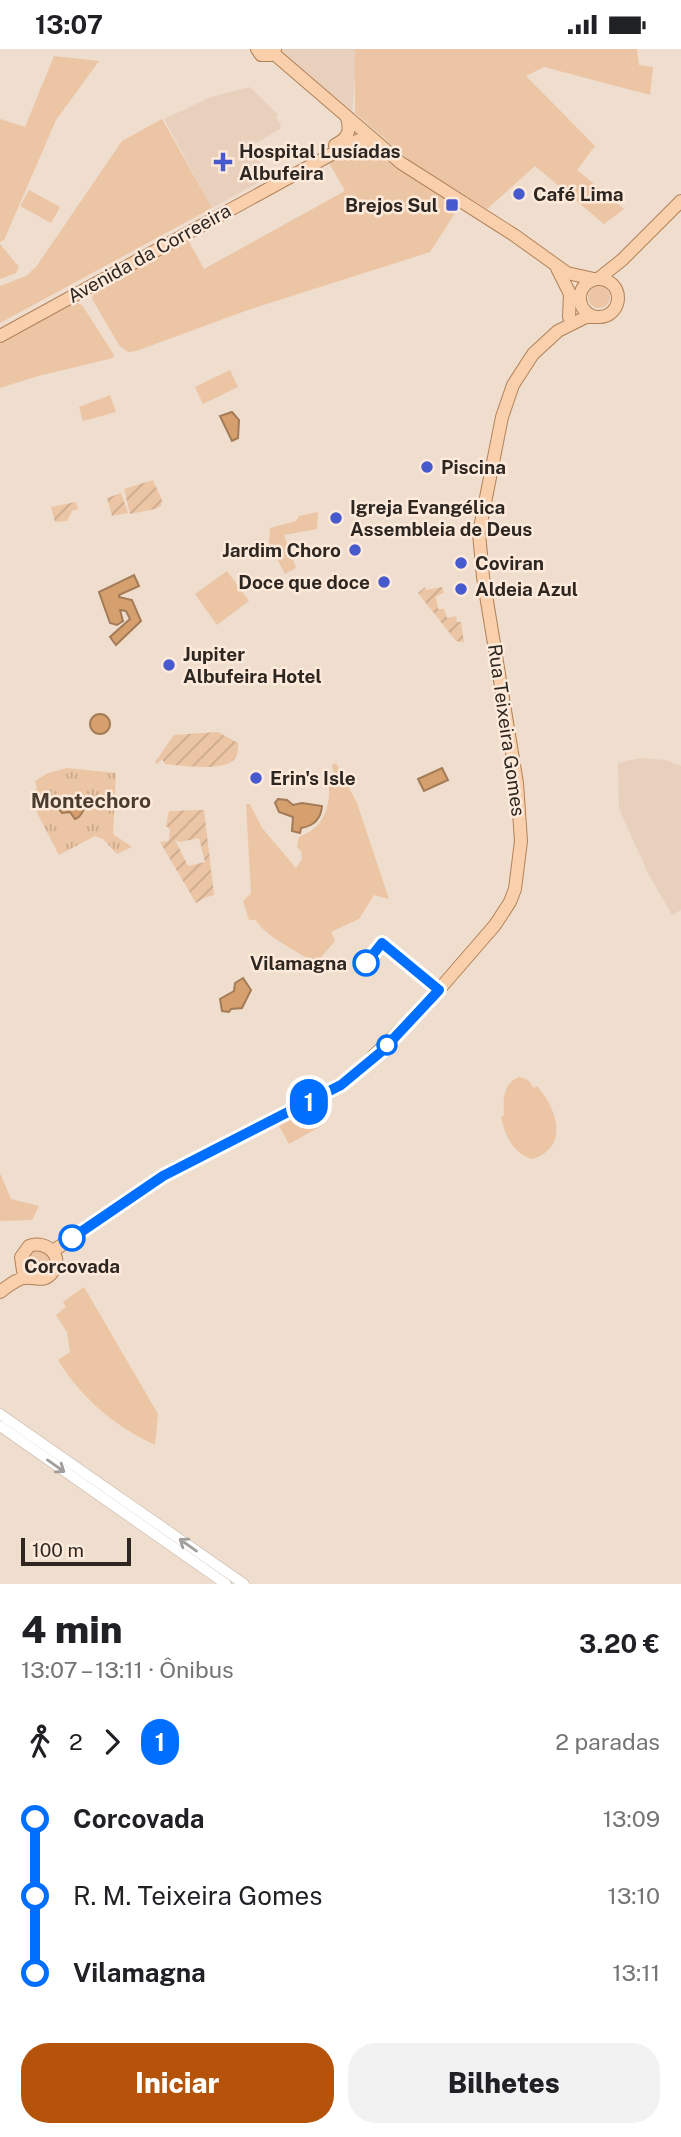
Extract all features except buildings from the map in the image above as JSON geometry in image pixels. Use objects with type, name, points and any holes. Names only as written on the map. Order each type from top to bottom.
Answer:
[{"type":"main road","points":[[257,49],[264,57],[274,51],[401,163],[514,235],[567,273],[610,282],[617,294]]},
{"type":"main road","name":"Avenida da Correeira","points":[[0,333],[340,142],[350,129],[347,118]]},
{"type":"main road","name":"Avenida da Correeira","points":[[0,333],[352,143],[359,140],[375,141]]},
{"type":"main road","points":[[580,299],[582,287],[614,267],[681,201]]},
{"type":"main road","points":[[555,265],[586,311],[602,317],[614,309],[618,301],[618,278],[648,236]]},
{"type":"main road","points":[[555,265],[570,294],[569,317]]},
{"type":"main road","name":"Rua Teixeira Gomes","points":[[53,1251],[163,1176],[326,1094],[355,1074],[424,1007],[495,925],[510,902],[515,889],[521,841],[517,783],[478,539],[506,401],[513,384],[533,354],[558,331],[580,299]]},
{"type":"main road","name":"Rua Teixeira Gomes","points":[[558,331],[586,317],[598,317]]},
{"type":"main road","points":[[0,1292],[24,1277],[32,1278],[46,1278],[53,1271],[56,1261],[53,1251],[44,1244],[29,1246],[21,1257],[21,1266],[32,1278]]},
{"type":"main road","points":[[0,1283],[21,1266]]},
{"type":"street","points":[[0,1414],[244,1584]]},
{"type":"street","points":[[0,1426],[226,1584]]},
{"type":"shaded area","points":[[278,49],[358,49],[352,113]]},
{"type":"shaded area","name":"Hospital Lusíadas Albufeira","points":[[250,87],[278,115],[276,117],[281,124],[280,129],[251,146],[268,177],[212,208],[164,119],[211,97]]},
{"type":"shaded area","points":[[232,412],[239,420],[238,438],[232,441],[220,416]]},
{"type":"shaded area","points":[[134,575],[139,586],[119,597],[132,600],[141,621],[116,645],[110,637],[130,619],[126,611],[120,610],[123,621],[117,625],[110,623],[99,592]]},
{"type":"shaded area","points":[[96,714],[104,714],[110,724],[104,734],[96,734],[90,728],[90,720]]},
{"type":"shaded area","points":[[640,758],[666,760],[681,766],[681,910],[672,915],[649,875],[619,809],[618,763]]},
{"type":"shaded area","points":[[442,768],[448,780],[424,791],[418,779]]},
{"type":"shaded area","points":[[75,798],[85,799],[85,802],[82,814],[75,819],[70,812],[62,813],[58,808],[62,803],[66,804]]},
{"type":"shaded area","points":[[278,799],[287,800],[293,805],[302,803],[322,806],[320,815],[313,824],[301,828],[300,833],[292,831],[293,817],[279,812],[275,803]]},
{"type":"shaded area","points":[[243,978],[251,990],[242,1008],[222,1011],[220,999],[234,991],[235,983]]},
{"type":"green space","points":[[355,49],[637,49],[639,65],[653,67],[650,95],[544,67],[526,76],[595,146],[577,170],[624,209],[604,224],[535,166],[487,209],[414,164],[355,113]]},
{"type":"green space","points":[[54,56],[99,61],[56,120],[4,240],[0,242],[0,119],[25,127]]},
{"type":"green space","points":[[162,119],[212,208],[0,323],[0,286],[26,276],[36,267],[122,141]]},
{"type":"green space","points":[[352,147],[367,148],[459,207],[430,252],[248,310],[136,351],[128,352],[119,345],[92,299],[96,288],[187,238],[204,269],[345,191],[328,161]]},
{"type":"green space","points":[[29,190],[60,207],[51,223],[20,206]]},
{"type":"green space","points":[[0,244],[19,267],[16,273],[0,279]]},
{"type":"green space","points":[[599,286],[607,289],[610,297],[607,305],[599,308],[591,305],[588,297],[591,289]]},
{"type":"green space","points":[[72,301],[82,305],[114,355],[113,358],[0,388],[0,344]]},
{"type":"green space","points":[[230,370],[238,387],[203,404],[195,387]]},
{"type":"green space","points":[[110,395],[116,412],[83,421],[79,407]]},
{"type":"green space","points":[[153,480],[162,500],[161,506],[130,514],[124,489]]},
{"type":"green space","points":[[121,493],[128,513],[112,516],[107,498]]},
{"type":"green space","points":[[76,502],[78,509],[72,511],[67,521],[55,522],[51,507]]},
{"type":"green space","points":[[318,512],[317,529],[284,535],[296,568],[285,574],[269,543],[270,528],[296,521],[299,516]]},
{"type":"green space","points":[[227,571],[249,601],[217,625],[195,594]]},
{"type":"green space","points":[[425,587],[426,590],[442,587],[444,593],[436,596],[438,609],[444,609],[447,618],[456,616],[457,622],[461,622],[464,642],[456,641],[418,593]]},
{"type":"green space","points":[[218,732],[238,743],[237,755],[225,765],[182,766],[165,764],[162,759],[157,764],[155,762],[174,735]]},
{"type":"green space","points":[[336,763],[357,803],[389,899],[374,895],[359,919],[331,932],[335,941],[316,963],[274,937],[256,920],[249,920],[243,901],[251,893],[246,804],[250,804],[262,828],[296,868],[302,859],[301,851],[297,847],[299,837],[314,829],[326,811],[329,786],[336,785],[332,765]]},
{"type":"green space","points":[[67,768],[116,773],[113,834],[132,847],[117,854],[103,839],[95,836],[59,855],[38,815],[33,793],[37,788],[35,781],[48,773]]},
{"type":"green space","points":[[204,810],[214,895],[196,903],[160,842],[169,841],[170,829],[166,826],[169,811]],"holes":[[[199,838],[205,862],[188,866],[175,840],[180,842]]]},
{"type":"green space","points":[[519,1077],[528,1080],[534,1088],[537,1086],[544,1095],[550,1105],[556,1127],[552,1146],[544,1154],[532,1159],[520,1153],[511,1143],[501,1117],[504,1115],[507,1088]]},
{"type":"green space","points":[[314,1107],[323,1125],[289,1144],[279,1126]]},
{"type":"green space","points":[[0,1173],[11,1199],[39,1206],[32,1220],[0,1221]]},
{"type":"green space","points":[[35,1250],[43,1250],[50,1257],[50,1265],[43,1272],[35,1272],[28,1265],[28,1257]]},
{"type":"green space","points":[[84,1287],[158,1414],[155,1445],[100,1410],[67,1374],[58,1360],[70,1352],[67,1332],[56,1315],[66,1307],[63,1302]]},
{"type":"bus line","name":"1","points":[[72,1238],[163,1176],[341,1085],[382,1051],[439,990],[382,943],[366,963]]},
{"type":"place","name":"Hospital Lusíadas Albufeira","points":[[223,162]]},
{"type":"place","name":"Café Lima","points":[[519,194]]},
{"type":"place","name":"Brejos Sul","points":[[452,205]]},
{"type":"place","name":"Piscina","points":[[427,467]]},
{"type":"place","name":"Igreja Evangélica Assembleia de Deus","points":[[336,518]]},
{"type":"place","name":"Jardim Choro","points":[[355,550]]},
{"type":"place","name":"Coviran","points":[[461,563]]},
{"type":"place","name":"Doce que doce","points":[[384,582]]},
{"type":"place","name":"Aldeia Azul","points":[[461,589]]},
{"type":"place","name":"Jupiter Albufeira Hotel","points":[[169,665]]},
{"type":"place","name":"Erin's Isle","points":[[256,778]]},
{"type":"place","name":"Vilamagna","points":[[366,963]]},
{"type":"place","name":"Corcovada","points":[[72,1238]]},
{"type":"district","name":"Montechoro","points":[[91,801]]}]
